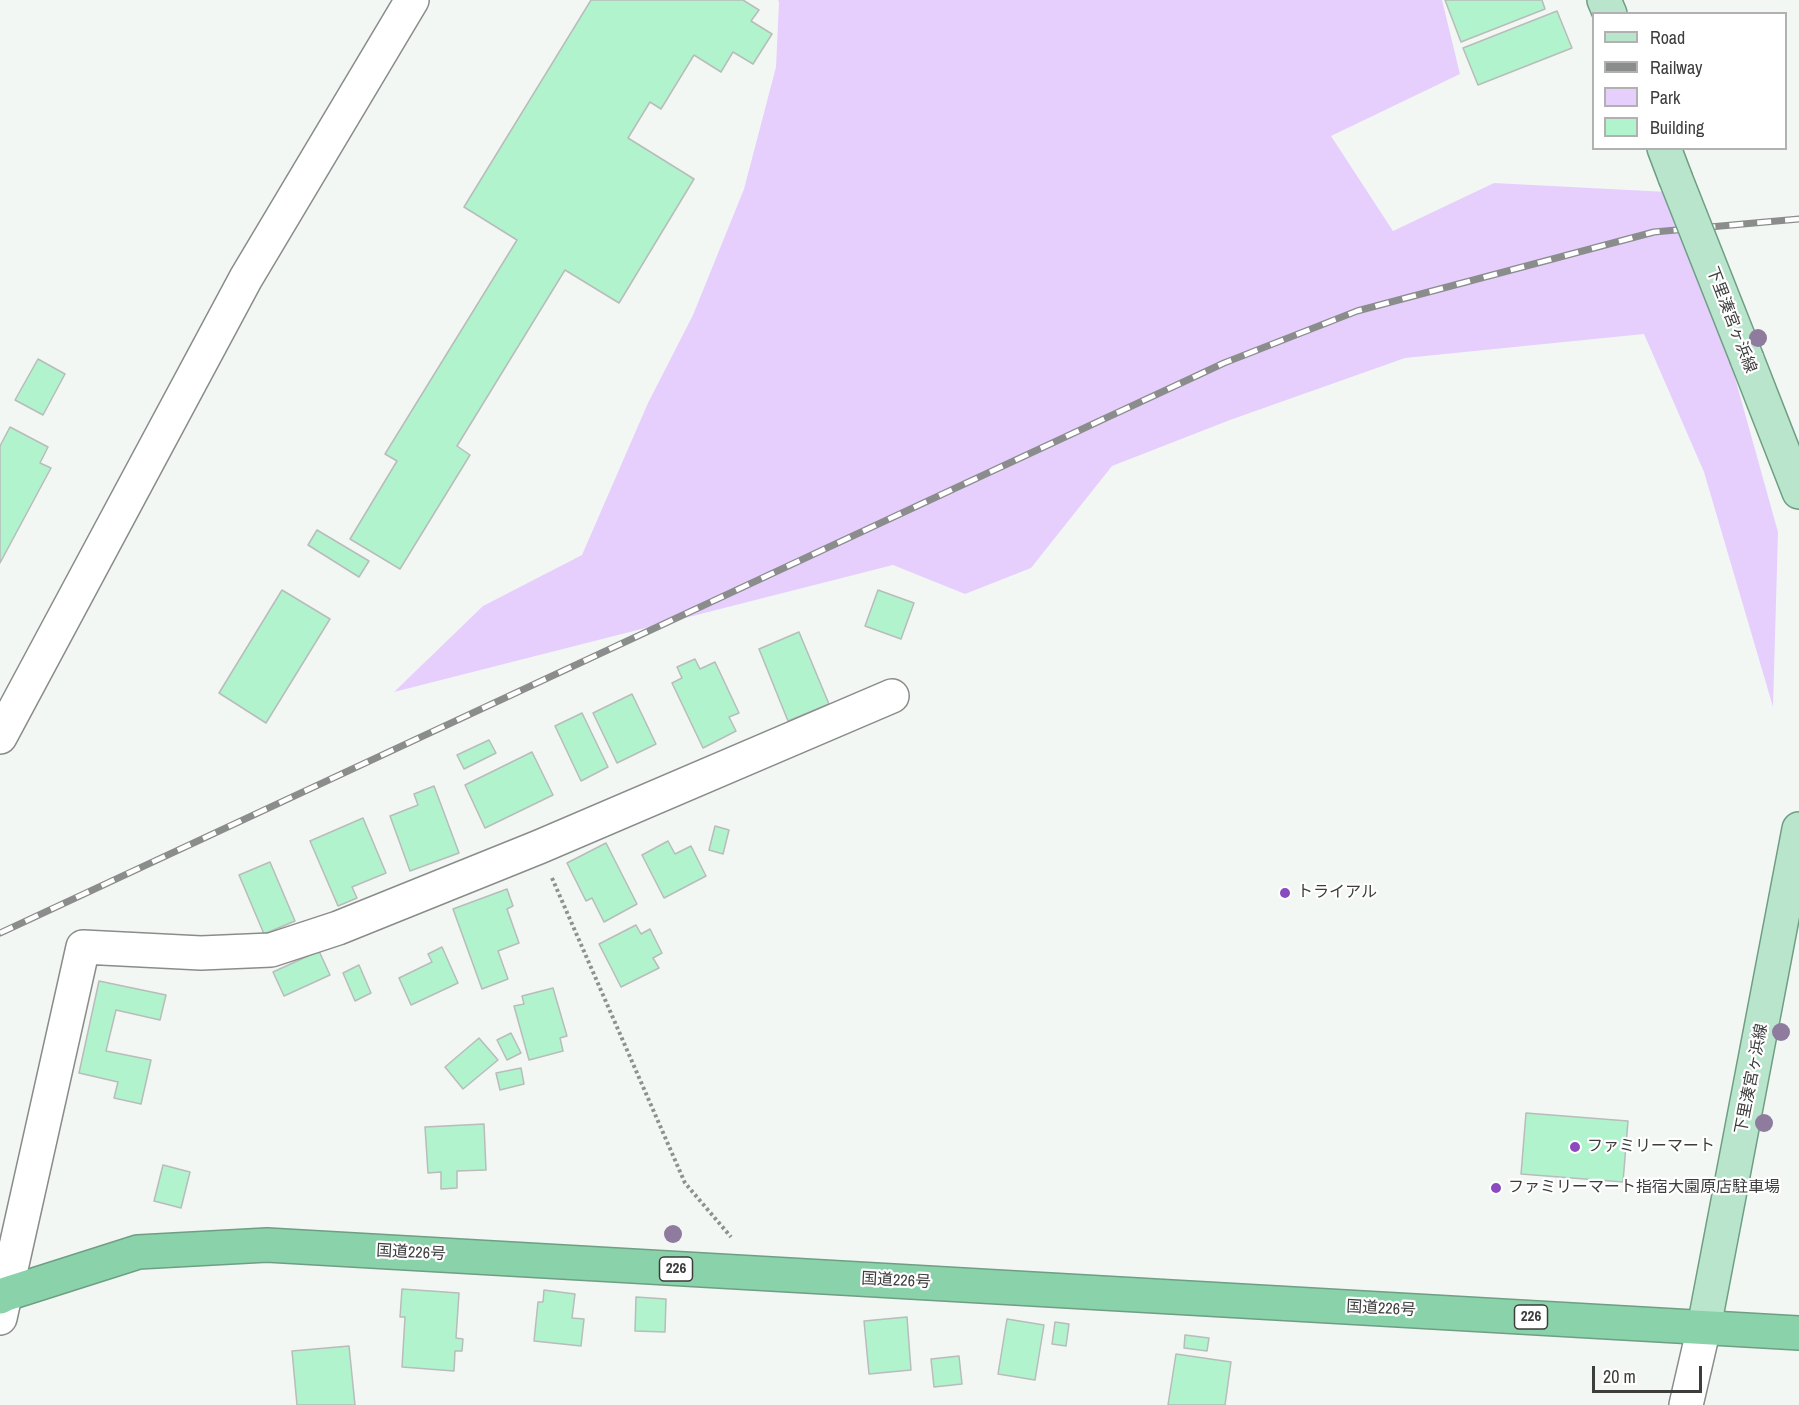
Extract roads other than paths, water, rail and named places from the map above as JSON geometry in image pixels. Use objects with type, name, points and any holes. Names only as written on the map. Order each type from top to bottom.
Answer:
[{"type":"highway","name":"国道226号","points":[[2,1303],[138,1252],[267,1245],[1799,1333]]},
{"type":"main road","name":"下里湊宮ヶ浜線","points":[[1670,163],[1799,492]]},
{"type":"main road","name":"下里湊宮ヶ浜線","points":[[1704,1327],[1799,829]]},
{"type":"street","points":[[0,736],[246,278],[412,0]]},
{"type":"street","points":[[2,1303],[83,947],[201,953],[271,950],[338,928],[539,847],[892,696]]},
{"type":"street","points":[[1686,1405],[1704,1327]]},
{"type":"railway","points":[[0,933],[1224,363],[1357,311],[1654,232],[1799,219]]},
{"type":"place","name":"トライアル","points":[[1285,893]]},
{"type":"place","name":"ファミリーマート","points":[[1575,1147]]},
{"type":"place","name":"ファミリーマート指宿大園原店駐車場","points":[[1496,1188]]}]
